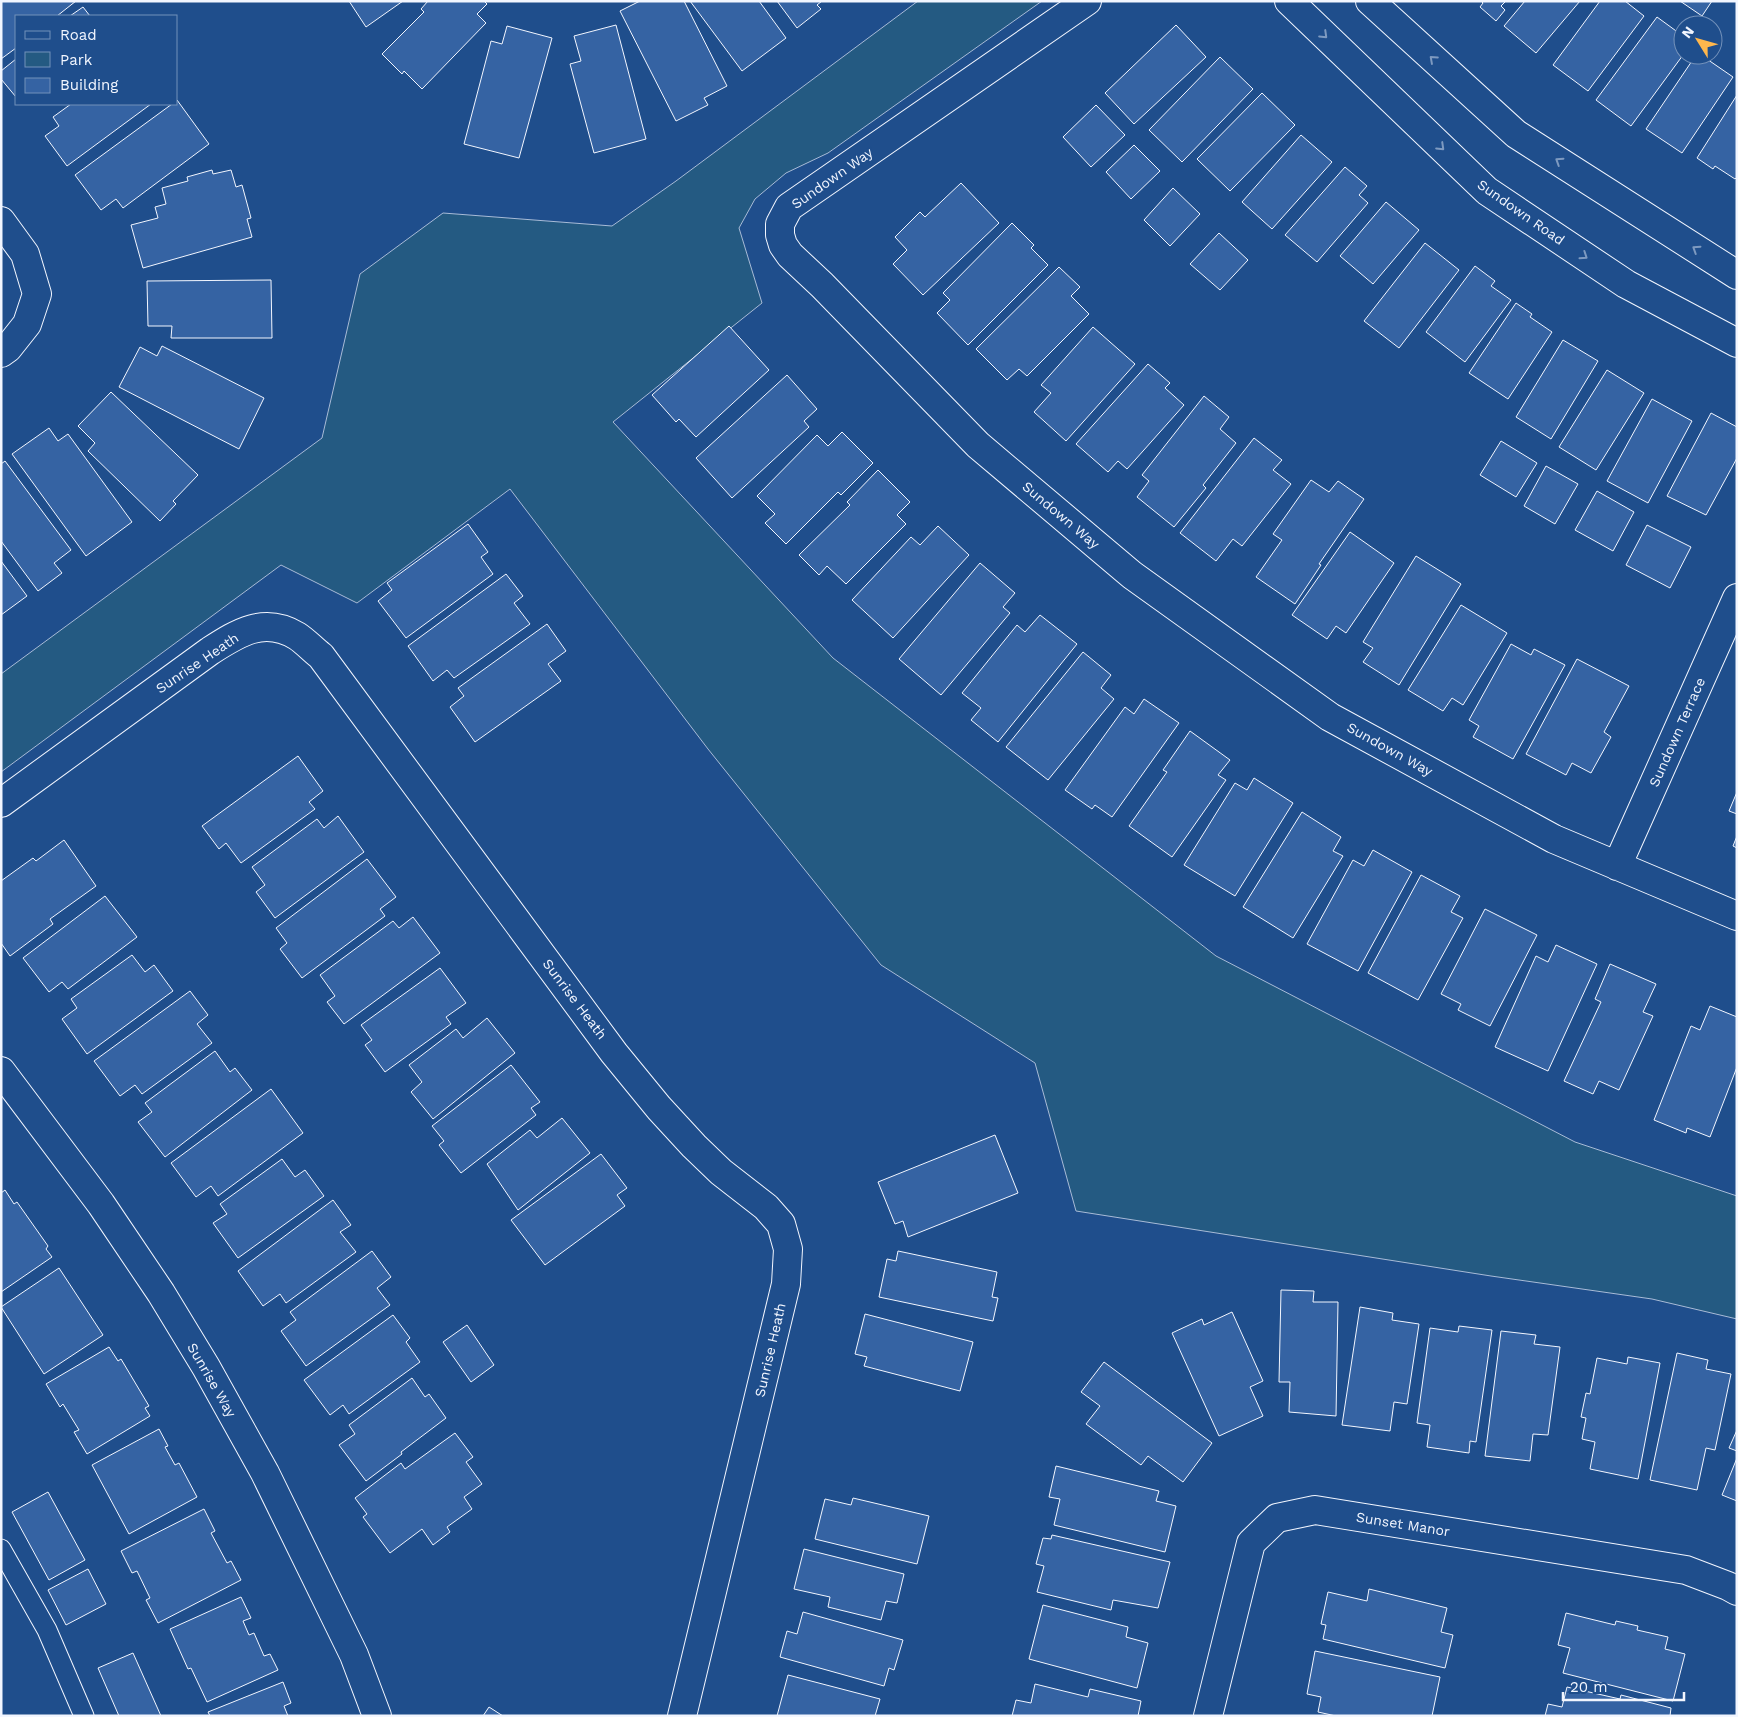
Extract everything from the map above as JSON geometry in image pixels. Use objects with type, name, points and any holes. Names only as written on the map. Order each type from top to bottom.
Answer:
[{"type":"street","name":"Sundown Way","points":[[1087,1],[793,203],[780,224],[780,235],[790,254],[978,445],[1132,575],[1330,717],[1554,839],[1737,916]]},
{"type":"street","name":"Sundown Road","points":[[1289,1],[1487,191],[1626,284],[1737,343]]},
{"type":"street","points":[[1370,1],[1516,134],[1737,275]]},
{"type":"street","points":[[1,221],[25,254],[37,294],[27,324],[8,348],[1,353]]},
{"type":"street","name":"Sundown Terrace","points":[[1617,866],[1729,636],[1737,598]]},
{"type":"street","name":"Sunrise Heath","points":[[1,803],[210,651],[233,637],[254,628],[275,628],[297,636],[321,656],[614,1053],[659,1108],[714,1166],[766,1207],[781,1224],[788,1249],[786,1284],[682,1716]]},
{"type":"street","name":"Sunrise Way","points":[[1,1071],[101,1204],[161,1293],[206,1367],[265,1473],[346,1637],[377,1716]]},
{"type":"street","name":"Sunset Manor","points":[[1208,1716],[1251,1543],[1277,1518],[1315,1510],[1686,1570],[1737,1591]]},
{"type":"lane","points":[[1,1549],[47,1630],[84,1716]]},
{"type":"green space","points":[[918,1],[1042,1],[828,153],[786,173],[755,199],[739,228],[762,303],[613,422],[833,658],[1216,956],[1575,1142],[1737,1196],[1737,1319],[1652,1299],[1491,1276],[1076,1211],[1035,1063],[881,965],[708,749],[510,489],[357,603],[281,565],[1,772],[1,674],[322,438],[360,274],[443,213],[612,226],[676,181]]},
{"type":"building","points":[[1,1],[76,1],[58,15],[15,15],[15,49],[1,59]]},
{"type":"building","points":[[349,1],[403,1],[366,27]]},
{"type":"building","points":[[428,1],[484,1],[487,4],[477,14],[486,23],[422,89],[404,71],[402,74],[382,54],[424,12],[421,9]]},
{"type":"building","points":[[640,1],[684,1],[727,86],[704,98],[708,105],[676,121],[620,11]]},
{"type":"building","points":[[690,1],[759,1],[786,38],[742,71]]},
{"type":"building","points":[[777,1],[822,1],[817,5],[821,9],[797,28]]},
{"type":"building","points":[[1481,1],[1506,1],[1501,6],[1505,10],[1496,21],[1480,7],[1483,3]]},
{"type":"building","points":[[1525,1],[1580,1],[1536,53],[1504,26]]},
{"type":"building","points":[[1600,1],[1625,1],[1644,16],[1588,91],[1553,65]]},
{"type":"building","points":[[1680,1],[1712,1],[1703,15]]},
{"type":"building","points":[[83,7],[89,15],[71,15]]},
{"type":"building","points":[[1657,17],[1673,29],[1673,65],[1676,65],[1631,126],[1596,100]]},
{"type":"building","points":[[616,25],[646,139],[594,153],[570,64],[581,61],[574,36]]},
{"type":"building","points":[[1176,25],[1206,57],[1134,124],[1105,93]]},
{"type":"building","points":[[507,26],[552,38],[519,158],[464,144],[491,41],[502,44]]},
{"type":"building","points":[[1220,57],[1253,89],[1182,162],[1149,130]]},
{"type":"building","points":[[15,60],[15,96],[1,79],[1,71]]},
{"type":"building","points":[[1689,65],[1716,65],[1733,77],[1682,153],[1646,129]]},
{"type":"building","points":[[1262,93],[1295,125],[1230,191],[1197,159]]},
{"type":"building","points":[[1737,95],[1737,177],[1735,179],[1715,166],[1713,169],[1697,158]]},
{"type":"building","points":[[178,101],[209,144],[123,208],[116,199],[101,210],[75,175],[171,105],[178,105]]},
{"type":"building","points":[[70,105],[150,105],[67,166],[45,136],[59,126],[53,117]]},
{"type":"building","points":[[1096,105],[1125,135],[1091,167],[1063,137]]},
{"type":"building","points":[[1301,135],[1332,162],[1272,229],[1242,202]]},
{"type":"building","points":[[1134,145],[1160,171],[1131,199],[1106,172]]},
{"type":"building","points":[[1345,167],[1367,186],[1359,195],[1368,203],[1317,262],[1285,235]]},
{"type":"building","points":[[212,170],[213,174],[231,170],[236,187],[242,185],[251,218],[247,219],[252,237],[143,268],[131,225],[158,218],[155,207],[166,204],[162,188],[188,181],[187,177]]},
{"type":"building","points":[[961,183],[999,223],[923,295],[893,264],[907,250],[895,237],[920,212],[925,217]]},
{"type":"building","points":[[1173,188],[1200,214],[1170,246],[1144,220]]},
{"type":"building","points":[[1386,202],[1419,230],[1373,284],[1340,256]]},
{"type":"building","points":[[1012,223],[1034,245],[1031,248],[1048,265],[968,345],[937,313],[950,300],[943,293]]},
{"type":"building","points":[[1219,233],[1248,260],[1220,290],[1190,264]]},
{"type":"building","points":[[1425,243],[1459,270],[1399,348],[1364,321]]},
{"type":"building","points":[[1475,266],[1495,281],[1491,286],[1511,300],[1465,362],[1426,332]]},
{"type":"building","points":[[1059,267],[1080,287],[1071,296],[1089,314],[1027,376],[1019,369],[1007,380],[976,349]]},
{"type":"building","points":[[271,280],[272,338],[171,338],[172,326],[148,326],[147,281]]},
{"type":"building","points":[[1516,303],[1532,314],[1530,317],[1552,332],[1508,399],[1469,373]]},
{"type":"building","points":[[729,326],[769,370],[696,437],[679,419],[676,422],[652,395]]},
{"type":"building","points":[[1093,327],[1135,364],[1066,441],[1034,412],[1051,393],[1041,385]]},
{"type":"building","points":[[1563,340],[1598,361],[1551,439],[1516,417]]},
{"type":"building","points":[[162,346],[264,398],[239,449],[119,387],[140,347],[157,356]]},
{"type":"building","points":[[1148,364],[1170,383],[1165,388],[1184,405],[1127,469],[1118,461],[1108,472],[1076,444]]},
{"type":"building","points":[[1607,370],[1644,393],[1596,470],[1559,447]]},
{"type":"building","points":[[787,375],[817,409],[804,421],[809,427],[732,498],[696,458]]},
{"type":"building","points":[[111,392],[198,475],[173,501],[176,504],[160,521],[88,451],[95,443],[78,426]]},
{"type":"building","points":[[1204,396],[1229,417],[1220,429],[1236,443],[1203,485],[1206,488],[1174,527],[1137,497],[1149,481],[1142,475]]},
{"type":"building","points":[[1652,399],[1692,421],[1648,503],[1607,481]]},
{"type":"building","points":[[1711,413],[1737,427],[1737,458],[1706,515],[1667,496]]},
{"type":"building","points":[[49,428],[58,441],[68,434],[132,522],[86,556],[12,454]]},
{"type":"building","points":[[842,432],[873,463],[841,495],[838,492],[786,544],[765,523],[775,514],[757,496],[817,435],[828,446]]},
{"type":"building","points":[[1254,438],[1282,460],[1273,470],[1291,484],[1242,546],[1233,539],[1216,561],[1180,533]]},
{"type":"building","points":[[1501,441],[1537,463],[1516,497],[1480,475]]},
{"type":"building","points":[[5,461],[71,550],[54,563],[62,573],[38,591],[1,541],[1,464]]},
{"type":"building","points":[[1546,466],[1578,484],[1555,524],[1524,506]]},
{"type":"building","points":[[878,470],[910,502],[897,515],[906,524],[846,584],[827,566],[819,575],[799,555],[850,505],[847,502]]},
{"type":"building","points":[[1311,480],[1329,492],[1338,481],[1364,499],[1319,564],[1321,565],[1295,604],[1256,577],[1282,540],[1273,534]]},
{"type":"building","points":[[1597,491],[1634,512],[1613,551],[1575,530]]},
{"type":"building","points":[[468,524],[488,552],[481,557],[493,574],[406,638],[378,601],[392,590],[387,583]]},
{"type":"building","points":[[1647,525],[1691,547],[1670,588],[1626,565]]},
{"type":"building","points":[[938,526],[969,555],[893,638],[852,600],[911,537],[920,545]]},
{"type":"building","points":[[1350,532],[1394,563],[1346,633],[1336,626],[1327,639],[1292,615]]},
{"type":"building","points":[[1416,556],[1461,584],[1399,685],[1363,662],[1373,648],[1363,642]]},
{"type":"building","points":[[1,561],[27,596],[1,615]]},
{"type":"building","points":[[980,563],[1015,593],[1003,607],[1010,613],[941,695],[899,659]]},
{"type":"building","points":[[506,574],[523,596],[514,603],[530,624],[454,678],[447,670],[433,681],[408,646]]},
{"type":"building","points":[[1461,605],[1507,633],[1463,705],[1452,698],[1443,711],[1408,690]]},
{"type":"building","points":[[1040,615],[1077,644],[998,742],[971,720],[981,708],[962,693],[1017,625],[1025,632]]},
{"type":"building","points":[[547,624],[566,651],[548,664],[561,681],[475,742],[450,707],[464,696],[458,688]]},
{"type":"building","points":[[1511,644],[1531,655],[1534,649],[1565,665],[1513,759],[1473,737],[1479,726],[1469,720]]},
{"type":"building","points":[[1083,652],[1111,675],[1101,688],[1114,699],[1048,780],[1006,747]]},
{"type":"building","points":[[1577,659],[1629,686],[1604,732],[1611,737],[1591,773],[1572,763],[1566,775],[1526,754]]},
{"type":"building","points":[[1144,699],[1179,723],[1112,817],[1095,805],[1092,809],[1065,790],[1125,707],[1134,714]]},
{"type":"building","points":[[1190,731],[1230,760],[1218,775],[1226,780],[1172,857],[1129,826],[1167,772],[1163,770]]},
{"type":"building","points":[[298,756],[323,791],[309,802],[315,809],[241,863],[226,843],[219,849],[202,826]]},
{"type":"building","points":[[1254,778],[1293,803],[1235,896],[1184,865],[1235,783],[1247,790]]},
{"type":"building","points":[[1737,792],[1737,814],[1729,811]]},
{"type":"building","points":[[1302,812],[1341,837],[1333,851],[1343,856],[1293,938],[1243,907]]},
{"type":"building","points":[[338,816],[364,852],[275,918],[256,892],[265,885],[252,867],[317,819],[324,828]]},
{"type":"building","points":[[1737,836],[1737,848],[1733,846]]},
{"type":"building","points":[[64,840],[96,886],[50,919],[53,924],[10,956],[1,943],[1,881],[33,858],[36,861]]},
{"type":"building","points":[[1373,850],[1412,872],[1358,971],[1307,944],[1353,860],[1364,866]]},
{"type":"building","points":[[367,859],[396,897],[380,909],[385,916],[302,978],[280,949],[287,943],[276,928]]},
{"type":"building","points":[[1421,875],[1460,896],[1451,912],[1463,918],[1418,1000],[1368,973]]},
{"type":"building","points":[[105,896],[137,937],[68,989],[62,982],[49,992],[23,958]]},
{"type":"building","points":[[1485,909],[1537,935],[1490,1026],[1458,1010],[1461,1004],[1441,994]]},
{"type":"building","points":[[413,917],[440,953],[344,1024],[327,1002],[335,996],[320,975],[393,921],[399,928]]},
{"type":"building","points":[[1556,945],[1597,964],[1548,1071],[1495,1047],[1536,956],[1548,962]]},
{"type":"building","points":[[132,955],[145,972],[154,965],[173,991],[87,1054],[62,1019],[77,1008],[71,999]]},
{"type":"building","points":[[1610,964],[1656,984],[1643,1012],[1653,1016],[1619,1090],[1599,1081],[1593,1094],[1564,1081],[1601,1002],[1595,999]]},
{"type":"building","points":[[440,968],[466,1003],[446,1017],[451,1024],[385,1072],[365,1045],[372,1040],[361,1025]]},
{"type":"building","points":[[190,991],[208,1015],[197,1024],[212,1043],[142,1094],[135,1085],[120,1096],[94,1061]]},
{"type":"building","points":[[1710,1006],[1737,1017],[1737,1067],[1710,1137],[1687,1128],[1686,1133],[1654,1120],[1691,1026],[1700,1030]]},
{"type":"building","points":[[487,1018],[515,1053],[433,1119],[411,1092],[422,1082],[409,1065],[456,1029],[463,1038]]},
{"type":"building","points":[[215,1051],[230,1072],[235,1068],[252,1090],[165,1157],[138,1122],[152,1112],[145,1103]]},
{"type":"building","points":[[511,1065],[540,1102],[531,1108],[536,1115],[461,1173],[439,1145],[444,1141],[432,1126]]},
{"type":"building","points":[[271,1089],[303,1133],[218,1196],[211,1186],[196,1197],[171,1163]]},
{"type":"building","points":[[562,1118],[590,1153],[518,1210],[487,1164],[530,1130],[537,1138]]},
{"type":"building","points":[[995,1135],[1018,1193],[908,1237],[903,1221],[895,1224],[878,1182]]},
{"type":"building","points":[[601,1154],[627,1188],[617,1195],[625,1206],[545,1265],[511,1220]]},
{"type":"building","points":[[282,1159],[295,1177],[305,1170],[324,1196],[238,1258],[213,1223],[227,1214],[220,1204]]},
{"type":"building","points":[[5,1190],[14,1204],[17,1202],[48,1246],[46,1249],[52,1257],[1,1292],[1,1193]]},
{"type":"building","points":[[333,1200],[351,1225],[340,1232],[356,1252],[286,1303],[280,1294],[263,1306],[238,1271]]},
{"type":"building","points":[[372,1251],[391,1277],[377,1288],[390,1305],[306,1366],[281,1331],[296,1320],[290,1312]]},
{"type":"building","points":[[898,1251],[997,1272],[992,1297],[998,1298],[993,1321],[879,1297],[887,1259],[896,1261]]},
{"type":"building","points":[[59,1268],[103,1335],[44,1374],[1,1307]]},
{"type":"building","points":[[1281,1290],[1314,1291],[1313,1302],[1338,1302],[1336,1416],[1289,1412],[1290,1382],[1279,1382]]},
{"type":"building","points":[[1360,1307],[1393,1313],[1392,1320],[1419,1324],[1407,1404],[1394,1402],[1390,1431],[1342,1425]]},
{"type":"building","points":[[1232,1312],[1263,1381],[1250,1387],[1263,1416],[1219,1436],[1172,1333],[1202,1319],[1204,1325]]},
{"type":"building","points":[[865,1314],[973,1342],[960,1391],[864,1366],[867,1357],[855,1354]]},
{"type":"building","points":[[393,1315],[410,1338],[406,1342],[420,1362],[349,1414],[343,1405],[330,1415],[304,1380]]},
{"type":"building","points":[[467,1325],[494,1365],[471,1382],[443,1342]]},
{"type":"building","points":[[1459,1326],[1492,1330],[1476,1442],[1470,1441],[1469,1453],[1427,1447],[1430,1425],[1417,1423],[1430,1328],[1458,1332]]},
{"type":"building","points":[[1501,1331],[1536,1335],[1534,1344],[1560,1347],[1548,1435],[1533,1434],[1530,1461],[1485,1456]]},
{"type":"building","points":[[109,1347],[118,1361],[121,1359],[149,1406],[145,1408],[150,1416],[87,1454],[74,1432],[79,1430],[63,1404],[60,1407],[46,1384]]},
{"type":"building","points":[[1677,1353],[1708,1360],[1706,1369],[1731,1374],[1715,1450],[1706,1448],[1697,1490],[1650,1480]]},
{"type":"building","points":[[1628,1357],[1660,1363],[1638,1479],[1590,1469],[1595,1442],[1582,1439],[1586,1418],[1581,1417],[1586,1393],[1590,1394],[1597,1358],[1627,1364]]},
{"type":"building","points":[[1104,1362],[1212,1443],[1183,1482],[1148,1456],[1141,1465],[1086,1424],[1100,1406],[1081,1392]]},
{"type":"building","points":[[412,1378],[425,1397],[429,1394],[446,1418],[366,1481],[339,1445],[355,1434],[349,1425]]},
{"type":"building","points":[[159,1429],[168,1446],[165,1447],[175,1465],[179,1463],[197,1497],[129,1534],[92,1465]]},
{"type":"building","points":[[1737,1430],[1737,1451],[1729,1448]]},
{"type":"building","points":[[455,1433],[473,1457],[466,1462],[482,1484],[464,1497],[472,1509],[447,1527],[450,1532],[433,1545],[422,1529],[390,1553],[363,1517],[367,1514],[355,1498],[401,1463],[405,1469]]},
{"type":"building","points":[[1737,1458],[1737,1501],[1722,1495]]},
{"type":"building","points":[[1056,1466],[1159,1491],[1156,1501],[1176,1506],[1165,1552],[1054,1525],[1060,1499],[1049,1497]]},
{"type":"building","points":[[48,1492],[85,1560],[49,1580],[12,1512]]},
{"type":"building","points":[[853,1498],[929,1516],[917,1564],[815,1539],[825,1499],[851,1505]]},
{"type":"building","points":[[204,1509],[215,1531],[211,1533],[227,1563],[231,1561],[241,1580],[158,1623],[146,1600],[150,1598],[137,1571],[132,1573],[121,1551]]},
{"type":"building","points":[[1052,1535],[1170,1562],[1158,1608],[1113,1600],[1111,1610],[1037,1592],[1044,1566],[1036,1564],[1043,1538],[1051,1539]]},
{"type":"building","points":[[804,1549],[904,1574],[897,1603],[886,1601],[881,1620],[828,1607],[830,1597],[794,1589]]},
{"type":"building","points":[[88,1569],[106,1604],[66,1625],[48,1590]]},
{"type":"building","points":[[1369,1589],[1447,1608],[1441,1632],[1453,1635],[1445,1668],[1323,1639],[1326,1625],[1321,1624],[1328,1592],[1367,1601]]},
{"type":"building","points":[[241,1597],[251,1618],[243,1621],[249,1635],[254,1633],[264,1656],[270,1654],[278,1670],[207,1702],[191,1668],[188,1669],[170,1629]]},
{"type":"building","points":[[1043,1605],[1128,1627],[1126,1637],[1148,1643],[1137,1688],[1029,1659]]},
{"type":"building","points":[[803,1612],[903,1640],[894,1670],[889,1668],[884,1686],[780,1657],[787,1631],[797,1634]]},
{"type":"building","points":[[1566,1613],[1615,1625],[1616,1621],[1638,1626],[1637,1630],[1668,1637],[1665,1649],[1685,1654],[1673,1701],[1563,1673],[1570,1648],[1558,1645]]},
{"type":"building","points":[[1315,1651],[1440,1677],[1432,1716],[1336,1716],[1318,1712],[1321,1697],[1307,1694]]},
{"type":"building","points":[[133,1653],[161,1716],[119,1716],[98,1668]]},
{"type":"building","points":[[788,1675],[880,1699],[875,1716],[777,1716]]},
{"type":"building","points":[[283,1682],[291,1703],[284,1706],[288,1716],[210,1716],[208,1712]]},
{"type":"building","points":[[1035,1684],[1088,1697],[1090,1689],[1141,1701],[1138,1716],[1012,1716],[1016,1700],[1031,1703]]},
{"type":"building","points":[[1567,1687],[1620,1699],[1621,1695],[1671,1708],[1670,1716],[1545,1716],[1548,1704],[1562,1707]]},
{"type":"building","points":[[489,1707],[503,1716],[483,1716]]}]
